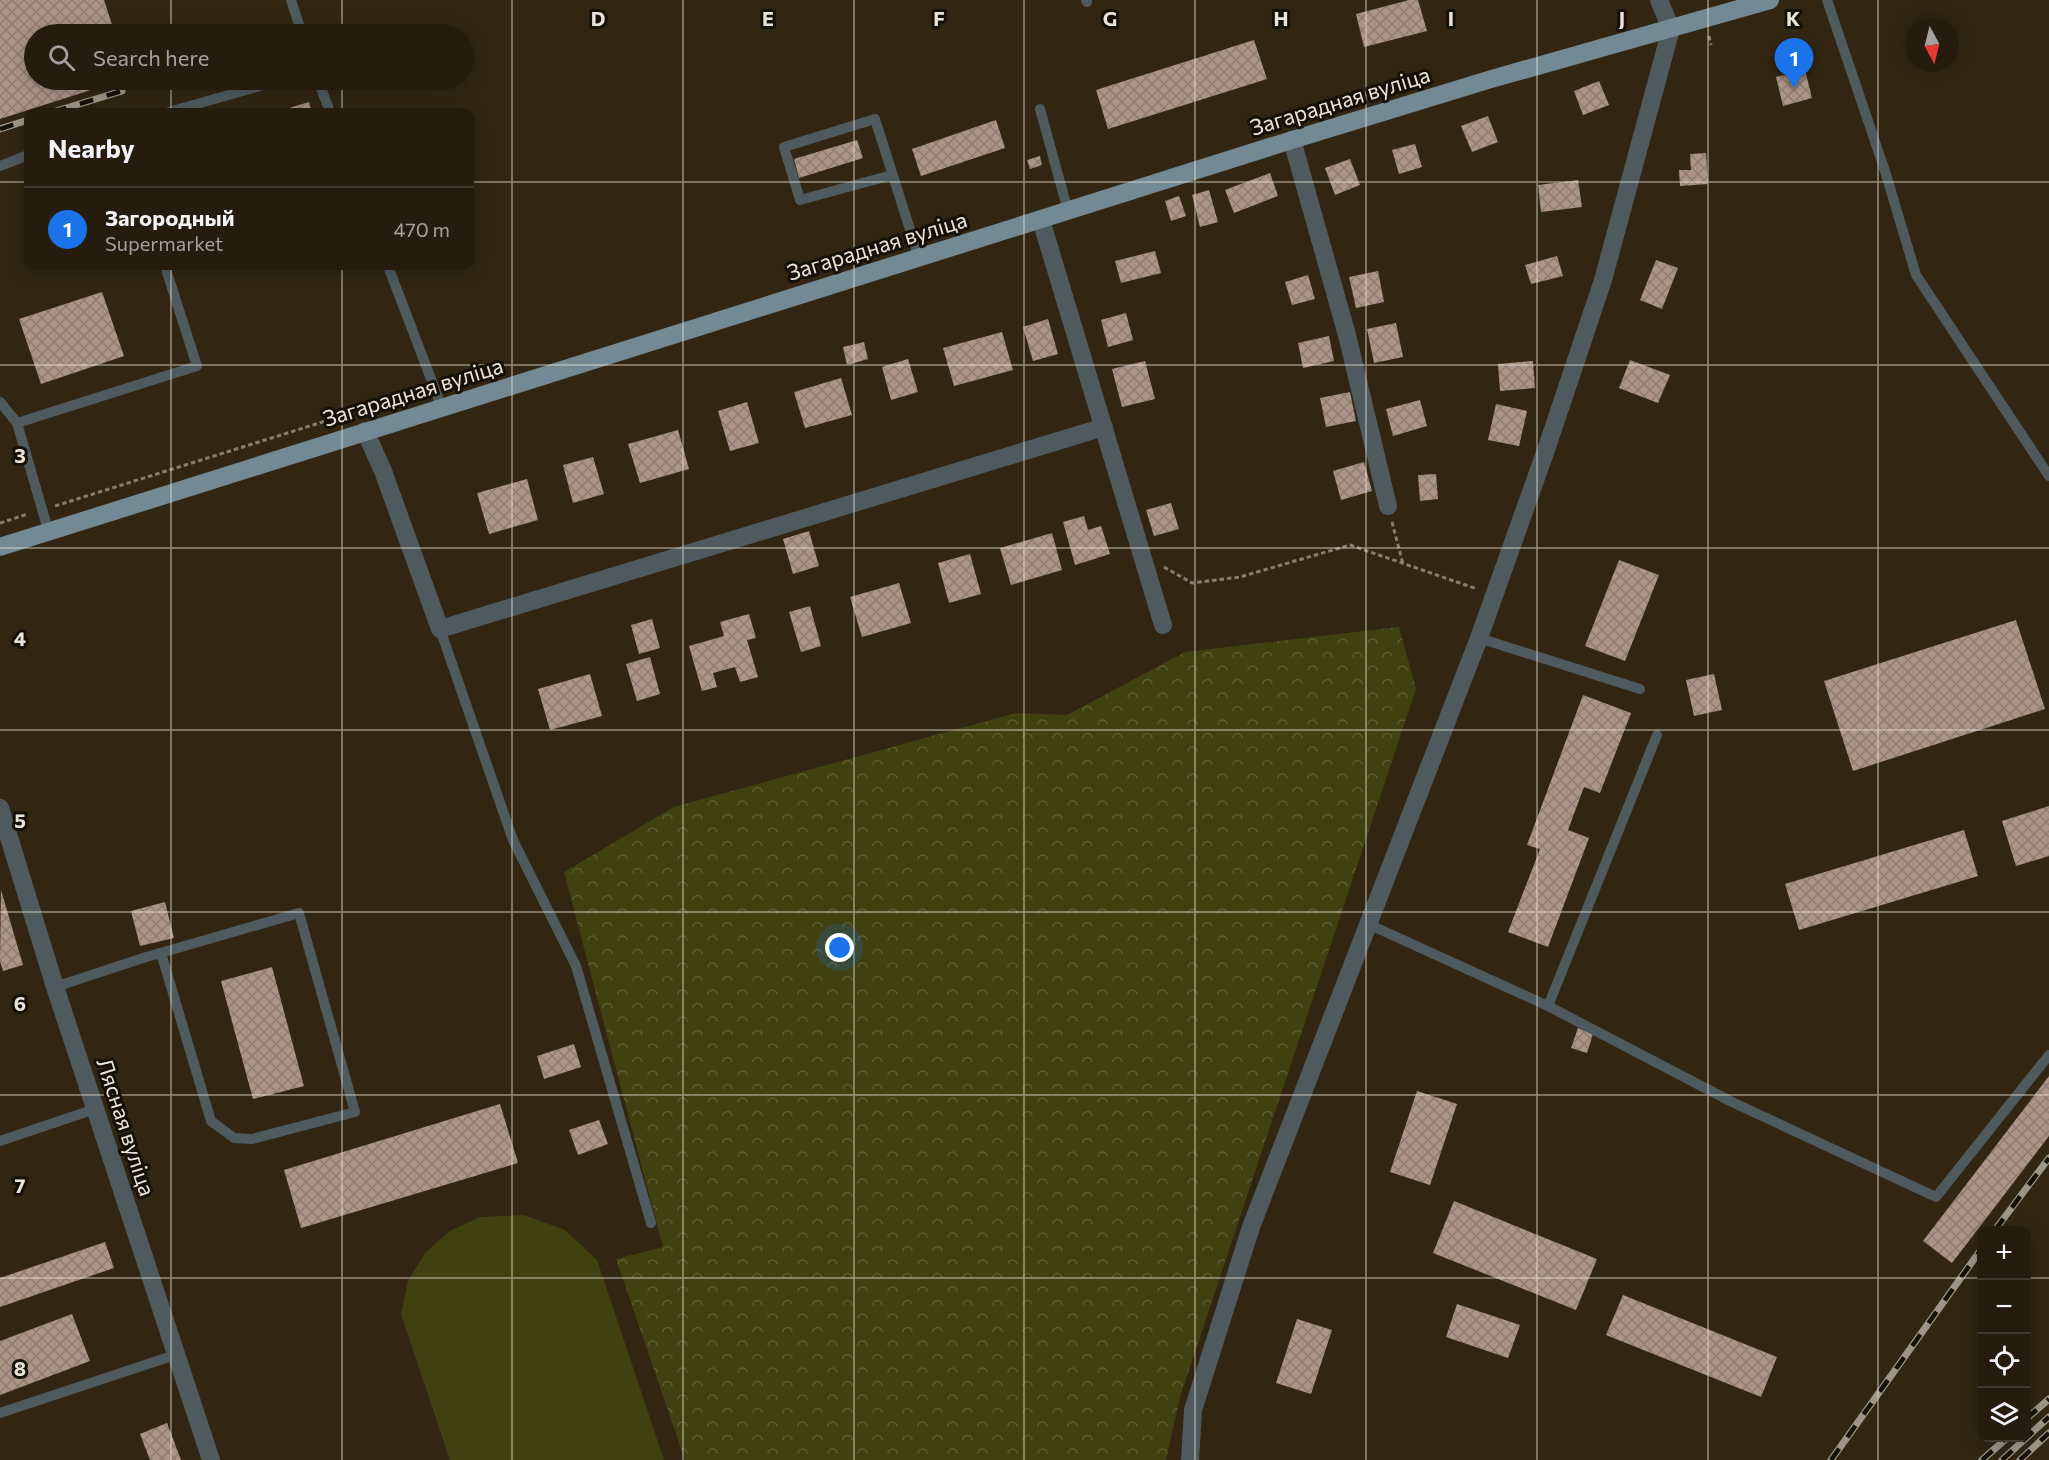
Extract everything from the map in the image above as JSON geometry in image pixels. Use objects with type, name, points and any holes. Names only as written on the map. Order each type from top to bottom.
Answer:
[{"type":"main road","name":"Загарадная вуліца","points":[[0,547],[1292,140],[1488,80],[1770,0]]},
{"type":"street","points":[[1190,1460],[1193,1410],[1251,1227],[1479,638],[1604,280],[1671,29],[1659,0]]},
{"type":"street","points":[[1292,140],[1347,335],[1388,506]]},
{"type":"street","points":[[1041,220],[1163,625]]},
{"type":"street","points":[[366,431],[383,471],[440,629],[1104,427]]},
{"type":"street","name":"Лясная вуліца","points":[[0,808],[55,987],[211,1460]]},
{"type":"lane","points":[[291,0],[299,24]]},
{"type":"lane","points":[[1827,0],[1888,180],[1916,275],[2049,476]]},
{"type":"lane","points":[[183,108],[246,90]]},
{"type":"lane","points":[[322,90],[328,108]]},
{"type":"lane","points":[[1040,109],[1068,211]]},
{"type":"lane","points":[[892,175],[800,200],[784,147],[875,118],[919,258]]},
{"type":"lane","points":[[0,166],[24,156]]},
{"type":"lane","points":[[17,423],[197,366],[166,270]]},
{"type":"lane","points":[[390,270],[442,408]]},
{"type":"lane","points":[[0,402],[17,423],[49,532]]},
{"type":"lane","points":[[440,629],[513,840],[576,966],[651,1223]]},
{"type":"lane","points":[[1479,638],[1640,688]]},
{"type":"lane","points":[[1548,1006],[1657,735]]},
{"type":"lane","points":[[55,987],[161,953],[300,913],[355,1112],[252,1138],[234,1138],[211,1121],[161,953]]},
{"type":"lane","points":[[1368,924],[1548,1006],[1732,1102],[1936,1197],[2049,1055]]},
{"type":"lane","points":[[0,1141],[95,1108]]},
{"type":"lane","points":[[0,1413],[175,1355]]},
{"type":"path","points":[[0,523],[434,387]]},
{"type":"path","points":[[1388,506],[1403,564]]},
{"type":"path","points":[[1141,550],[1192,583],[1240,577],[1350,545],[1493,594]]},
{"type":"green space","points":[[1399,627],[1416,689],[1180,1397],[1166,1460],[685,1460],[616,1259],[663,1247],[564,872],[674,807],[1016,713],[1067,715],[1185,652]]},
{"type":"green space","points":[[524,1215],[565,1230],[597,1260],[664,1460],[450,1460],[401,1314],[408,1281],[425,1253],[450,1231],[480,1217]]},
{"type":"building","points":[[0,0],[104,0],[112,24],[24,24],[24,90],[91,90],[34,108],[24,108],[24,111],[0,119]]},
{"type":"building","points":[[1409,0],[1418,0],[1427,31],[1364,47],[1356,14]]},
{"type":"building","points":[[1254,40],[1267,79],[1108,129],[1096,90]]},
{"type":"building","points":[[1805,70],[1812,98],[1783,106],[1776,77]]},
{"type":"building","points":[[1599,81],[1609,105],[1583,115],[1574,91]]},
{"type":"building","points":[[309,102],[311,108],[289,108]]},
{"type":"building","points":[[1488,116],[1498,142],[1472,152],[1461,126]]},
{"type":"building","points":[[996,120],[1005,148],[921,176],[912,149]]},
{"type":"building","points":[[857,140],[863,158],[799,178],[794,159]]},
{"type":"building","points":[[1415,144],[1422,167],[1399,174],[1392,150]]},
{"type":"building","points":[[1706,153],[1708,184],[1680,186],[1679,170],[1691,170],[1690,154]]},
{"type":"building","points":[[1040,156],[1042,165],[1030,169],[1027,160]]},
{"type":"building","points":[[1350,159],[1360,185],[1335,195],[1325,168]]},
{"type":"building","points":[[1270,173],[1278,196],[1234,213],[1225,190]]},
{"type":"building","points":[[1578,180],[1582,207],[1541,212],[1538,185]]},
{"type":"building","points":[[1209,190],[1218,222],[1200,227],[1192,195]]},
{"type":"building","points":[[1179,196],[1186,216],[1171,221],[1165,201]]},
{"type":"building","points":[[1155,251],[1161,273],[1121,283],[1115,261]]},
{"type":"building","points":[[1557,256],[1563,276],[1531,284],[1525,265]]},
{"type":"building","points":[[1656,260],[1678,268],[1662,309],[1640,300]]},
{"type":"building","points":[[1378,271],[1384,302],[1356,308],[1349,277]]},
{"type":"building","points":[[1308,275],[1315,299],[1292,305],[1285,282]]},
{"type":"building","points":[[102,292],[124,356],[41,384],[19,319]]},
{"type":"building","points":[[1126,313],[1133,340],[1108,347],[1101,320]]},
{"type":"building","points":[[1048,319],[1058,354],[1033,361],[1023,327]]},
{"type":"building","points":[[1396,323],[1403,357],[1374,363],[1367,329]]},
{"type":"building","points":[[1002,332],[1013,370],[954,386],[943,348]]},
{"type":"building","points":[[1329,336],[1334,361],[1303,368],[1298,343]]},
{"type":"building","points":[[864,342],[868,359],[847,365],[843,347]]},
{"type":"building","points":[[908,359],[918,392],[891,400],[882,367]]},
{"type":"building","points":[[1630,360],[1670,375],[1658,403],[1619,388]]},
{"type":"building","points":[[1145,361],[1155,399],[1122,407],[1112,369]]},
{"type":"building","points":[[1533,361],[1535,388],[1500,391],[1498,364]]},
{"type":"building","points":[[841,378],[852,415],[805,428],[794,392]]},
{"type":"building","points":[[1350,392],[1356,421],[1326,427],[1320,398]]},
{"type":"building","points":[[1420,400],[1427,426],[1393,436],[1386,409]]},
{"type":"building","points":[[747,402],[759,443],[730,451],[718,411]]},
{"type":"building","points":[[1496,404],[1527,411],[1519,446],[1488,440]]},
{"type":"building","points":[[678,430],[689,469],[640,483],[628,444]]},
{"type":"building","points":[[593,457],[604,494],[573,503],[563,465]]},
{"type":"building","points":[[1364,462],[1372,491],[1341,500],[1333,471]]},
{"type":"building","points":[[1436,474],[1438,499],[1420,501],[1418,475]]},
{"type":"building","points":[[527,479],[538,520],[489,534],[477,493]]},
{"type":"building","points":[[1171,503],[1179,529],[1154,536],[1146,510]]},
{"type":"building","points":[[1084,516],[1088,530],[1101,526],[1110,554],[1075,565],[1063,522]]},
{"type":"building","points":[[809,531],[819,566],[793,574],[783,539]]},
{"type":"building","points":[[1052,533],[1062,570],[1011,585],[1000,548]]},
{"type":"building","points":[[970,554],[981,594],[949,603],[938,563]]},
{"type":"building","points":[[1619,560],[1659,575],[1625,661],[1585,646]]},
{"type":"building","points":[[899,583],[911,623],[862,637],[850,597]]},
{"type":"building","points":[[810,606],[821,646],[801,652],[789,612]]},
{"type":"building","points":[[749,614],[756,638],[747,640],[758,677],[740,682],[735,667],[713,673],[717,687],[702,691],[689,646],[724,636],[720,622]]},
{"type":"building","points":[[652,619],[660,648],[639,654],[631,625]]},
{"type":"building","points":[[2016,620],[2045,709],[1853,771],[1824,681]]},
{"type":"building","points":[[650,657],[660,694],[637,701],[626,664]]},
{"type":"building","points":[[590,674],[602,716],[550,730],[538,689]]},
{"type":"building","points":[[1714,674],[1722,710],[1694,716],[1686,680]]},
{"type":"building","points":[[1583,695],[1631,713],[1600,793],[1584,787],[1568,830],[1589,838],[1548,947],[1508,932],[1540,849],[1527,845]]},
{"type":"building","points":[[2049,806],[2049,856],[2016,866],[2002,821]]},
{"type":"building","points":[[1964,830],[1978,876],[1799,930],[1785,884]]},
{"type":"building","points":[[1,890],[23,965],[3,971],[0,961]]},
{"type":"building","points":[[165,902],[174,938],[140,946],[131,911]]},
{"type":"building","points":[[272,967],[304,1086],[253,1099],[221,981]]},
{"type":"building","points":[[1578,1028],[1593,1034],[1587,1053],[1571,1048]]},
{"type":"building","points":[[574,1044],[581,1067],[544,1079],[537,1056]]},
{"type":"building","points":[[2049,1076],[2049,1136],[1980,1226],[1977,1226],[1977,1230],[1952,1263],[1923,1241]]},
{"type":"building","points":[[1417,1091],[1457,1104],[1430,1185],[1390,1172]]},
{"type":"building","points":[[500,1104],[518,1163],[301,1228],[284,1170]]},
{"type":"building","points":[[599,1120],[608,1144],[578,1155],[569,1130]]},
{"type":"building","points":[[1454,1201],[1597,1259],[1576,1310],[1433,1253]]},
{"type":"building","points":[[105,1242],[114,1268],[0,1307],[0,1278]]},
{"type":"building","points":[[1623,1295],[1777,1357],[1761,1397],[1606,1335]]},
{"type":"building","points":[[1457,1304],[1520,1325],[1508,1358],[1446,1337]]},
{"type":"building","points":[[72,1314],[90,1361],[0,1395],[0,1341]]},
{"type":"building","points":[[1297,1319],[1332,1330],[1311,1394],[1276,1383]]},
{"type":"building","points":[[167,1423],[181,1460],[150,1460],[140,1434]]},
{"type":"railway","points":[[66,108],[122,91]]},
{"type":"railway","points":[[0,129],[24,121]]},
{"type":"railway","points":[[1998,1226],[2049,1158]]},
{"type":"railway","points":[[1831,1460],[1977,1255]]},
{"type":"railway","points":[[2031,1415],[2049,1399]]},
{"type":"railway","points":[[2002,1460],[2049,1417]]},
{"type":"railway","points":[[2020,1460],[2049,1433]]},
{"type":"railway","points":[[1982,1460],[2002,1442]]},
{"type":"place","name":"Загородный","points":[[1794,88]]}]
